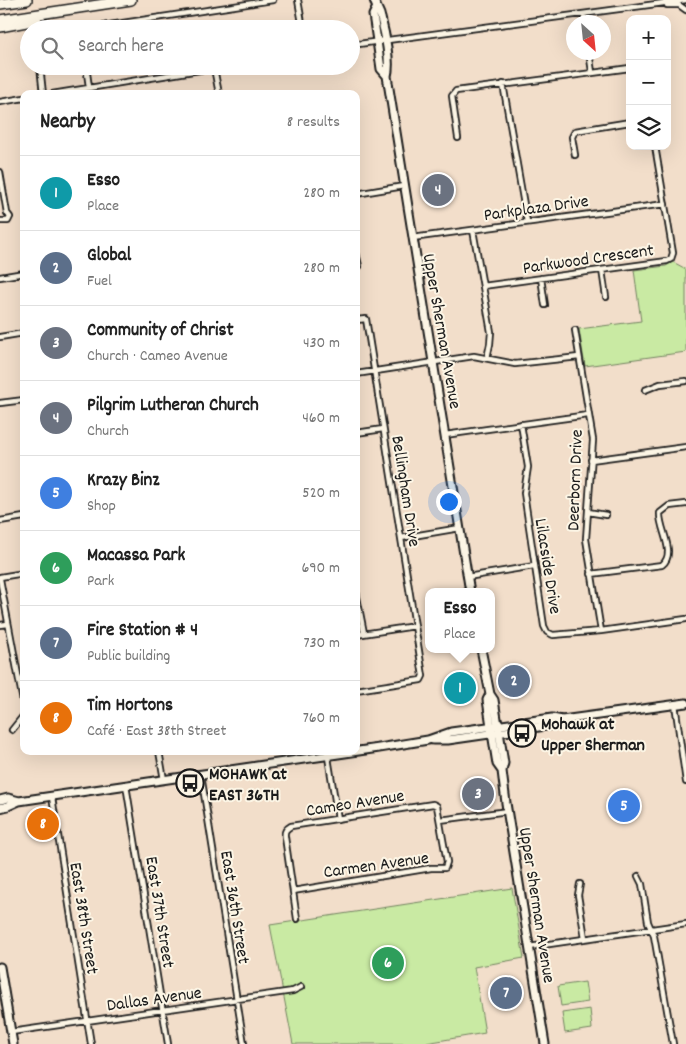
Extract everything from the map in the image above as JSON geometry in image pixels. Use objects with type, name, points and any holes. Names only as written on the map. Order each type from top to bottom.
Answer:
[{"type":"highway","points":[[0,4],[27,0]]},
{"type":"highway","points":[[0,20],[131,0]]},
{"type":"highway","points":[[35,20],[76,13],[91,6]]},
{"type":"highway","points":[[0,26],[20,23]]},
{"type":"main road","name":"Upper Sherman Avenue","points":[[374,0],[376,9],[381,15],[389,68],[387,76],[469,588]]},
{"type":"main road","name":"Upper Sherman Avenue","points":[[376,9],[373,15],[381,69],[387,76]]},
{"type":"main road","name":"Upper Sherman Avenue","points":[[482,653],[490,694],[494,700],[495,729],[504,763],[502,771],[545,1044]]},
{"type":"main road","points":[[360,750],[428,740],[450,732],[553,725],[560,720],[686,703]]},
{"type":"main road","points":[[0,808],[19,801],[322,755]]},
{"type":"main road","points":[[0,800],[8,798],[19,801]]},
{"type":"main road","points":[[0,967],[12,1044]]},
{"type":"street","points":[[142,20],[274,0]]},
{"type":"street","points":[[298,0],[301,20]]},
{"type":"street","points":[[360,44],[686,0]]},
{"type":"street","points":[[659,4],[679,6],[686,10]]},
{"type":"street","points":[[590,60],[592,72]]},
{"type":"street","points":[[458,138],[452,96],[459,90],[626,68]]},
{"type":"street","points":[[41,75],[43,90]]},
{"type":"street","points":[[87,75],[89,87]]},
{"type":"street","points":[[73,90],[168,75]]},
{"type":"street","points":[[215,75],[218,90]]},
{"type":"street","points":[[504,84],[527,222]]},
{"type":"street","points":[[0,102],[20,99]]},
{"type":"street","points":[[575,155],[572,137],[575,132],[626,123]]},
{"type":"street","name":"Parkwood Crescent","points":[[483,286],[671,259],[673,253],[656,150]]},
{"type":"street","points":[[0,172],[10,217],[8,221],[0,221]]},
{"type":"street","points":[[360,193],[404,186]]},
{"type":"street","name":"Parkplaza Drive","points":[[412,238],[664,204]]},
{"type":"street","points":[[473,230],[490,332],[487,358]]},
{"type":"street","points":[[602,270],[606,297]]},
{"type":"street","points":[[0,277],[20,274]]},
{"type":"street","points":[[541,278],[545,305]]},
{"type":"street","name":"Bellingham Drive","points":[[360,320],[366,319],[424,676],[421,680],[360,689]]},
{"type":"street","name":"Deerborn Drive","points":[[575,330],[592,440],[586,539],[601,631]]},
{"type":"street","points":[[0,337],[20,334]]},
{"type":"street","points":[[360,373],[474,356],[515,364],[579,357]]},
{"type":"street","points":[[645,390],[660,384],[686,381]]},
{"type":"street","points":[[0,403],[20,400]]},
{"type":"street","points":[[445,435],[588,415]]},
{"type":"street","name":"Lilacside Drive","points":[[520,424],[528,467],[524,493],[534,566],[544,626],[547,632],[553,634],[601,631],[686,619]]},
{"type":"street","points":[[360,432],[383,429]]},
{"type":"street","points":[[591,460],[686,447]]},
{"type":"street","points":[[591,574],[665,562],[668,552],[660,513],[669,506],[686,504]]},
{"type":"street","points":[[588,512],[606,515]]},
{"type":"street","points":[[0,521],[20,518]]},
{"type":"street","points":[[401,538],[460,528]]},
{"type":"street","points":[[467,577],[534,566]]},
{"type":"street","points":[[20,574],[0,578],[20,686]]},
{"type":"street","points":[[360,612],[364,633]]},
{"type":"street","points":[[0,625],[8,624]]},
{"type":"street","points":[[360,634],[415,626]]},
{"type":"street","points":[[675,704],[686,782]]},
{"type":"street","points":[[12,730],[20,720]]},
{"type":"street","points":[[160,755],[164,780]]},
{"type":"street","points":[[328,755],[338,819]]},
{"type":"street","name":"East 36th Street","points":[[200,775],[244,1044]]},
{"type":"street","name":"East 37th Street","points":[[126,785],[168,1044]]},
{"type":"street","name":"East 38th Street","points":[[52,797],[91,1044]]},
{"type":"street","name":"Cameo Avenue","points":[[297,919],[284,833],[291,826],[433,804],[438,806],[440,820]]},
{"type":"street","points":[[440,820],[508,811]]},
{"type":"street","name":"Carmen Avenue","points":[[293,891],[431,868],[445,868],[447,862],[440,820]]},
{"type":"street","points":[[638,876],[642,884],[648,922],[652,929],[673,1044]]},
{"type":"street","points":[[580,884],[578,894],[585,938]]},
{"type":"street","points":[[529,947],[686,924]]},
{"type":"street","name":"Dallas Avenue","points":[[11,1032],[236,1000],[293,991],[301,987]]},
{"type":"green space","points":[[673,262],[686,269],[686,352],[585,366],[579,329],[641,321],[634,270],[666,266]]},
{"type":"green space","points":[[512,888],[524,958],[474,967],[485,1033],[420,1044],[293,1044],[270,925]]},
{"type":"green space","points":[[585,982],[588,1002],[561,1006],[558,986]]},
{"type":"green space","points":[[590,1009],[592,1029],[565,1033],[562,1013]]},
{"type":"place","name":"Pilgrim Lutheran Church","points":[[438,190]]},
{"type":"place","name":"Global","points":[[514,681]]},
{"type":"place","name":"Esso","points":[[460,688]]},
{"type":"place","name":"Mohawk at Upper Sherman","points":[[522,733]]},
{"type":"place","name":"MOHAWK at EAST 36TH","points":[[190,783]]},
{"type":"place","name":"Community of Christ","points":[[478,794]]},
{"type":"place","name":"Krazy Binz","points":[[624,806]]},
{"type":"place","name":"Tim Hortons","points":[[43,824]]},
{"type":"place","name":"Macassa Park","points":[[388,963]]},
{"type":"place","name":"Fire Station # 4","points":[[506,993]]}]
